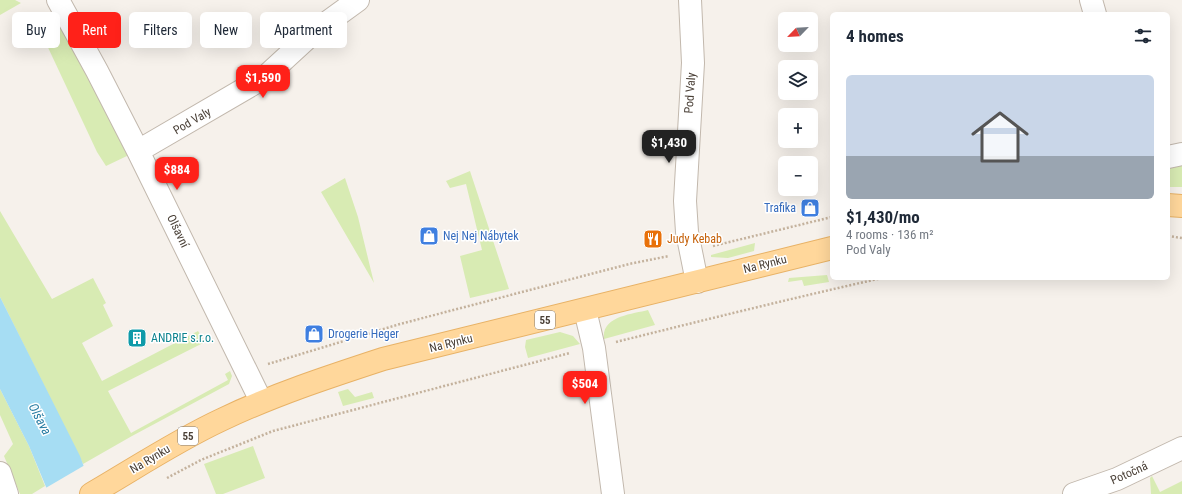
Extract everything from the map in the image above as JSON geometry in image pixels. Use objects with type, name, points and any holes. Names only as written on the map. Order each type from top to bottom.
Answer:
[{"type":"main road","points":[[1170,205],[1182,206]]},
{"type":"main road","name":"Na Rynku","points":[[91,494],[195,432],[261,401],[338,373],[383,359],[830,249]]},
{"type":"street","name":"Olšavní","points":[[58,0],[94,64],[261,401]]},
{"type":"street","name":"Pod Valy","points":[[138,151],[265,78],[314,32],[358,0]]},
{"type":"street","name":"Pod Valy","points":[[690,0],[692,63],[685,201],[687,232],[697,282]]},
{"type":"street","points":[[1091,0],[1094,12]]},
{"type":"street","points":[[1170,157],[1182,154]]},
{"type":"street","points":[[585,310],[594,348],[613,494]]},
{"type":"street","name":"Potočná","points":[[1074,494],[1117,479],[1182,448]]},
{"type":"street","points":[[0,473],[7,494]]},
{"type":"path","points":[[267,365],[400,324],[630,264],[830,217]]},
{"type":"path","points":[[1170,236],[1182,238]]},
{"type":"path","points":[[166,479],[201,460],[273,431]]},
{"type":"green space","points":[[0,0],[15,0],[21,3],[0,15]]},
{"type":"green space","points":[[60,25],[68,39],[68,48],[73,48],[129,155],[106,166],[97,152],[48,48],[60,48]]},
{"type":"green space","points":[[1182,165],[1182,187],[1170,187],[1170,168]]},
{"type":"green space","points":[[470,171],[509,289],[470,298],[460,256],[482,250],[466,184],[450,188],[446,181]]},
{"type":"green space","points":[[345,178],[358,217],[374,283],[321,192]]},
{"type":"green space","points":[[0,211],[52,299],[93,278],[106,303],[103,305],[113,326],[82,343],[102,381],[198,331],[205,342],[108,391],[131,433],[228,380],[225,374],[230,371],[232,376],[229,384],[83,464],[0,297]]},
{"type":"green space","points":[[755,243],[754,251],[728,258],[711,257],[711,255]]},
{"type":"green space","points":[[827,275],[829,282],[804,286],[802,280],[788,282],[789,278]]},
{"type":"green space","points":[[648,310],[655,325],[604,339],[604,331],[608,325],[619,317]]},
{"type":"green space","points":[[560,332],[573,336],[580,344],[528,358],[525,347],[526,340]]},
{"type":"green space","points":[[0,389],[29,446],[45,486],[32,494],[20,494],[4,456],[13,444],[0,415]]},
{"type":"green space","points":[[348,389],[355,397],[372,392],[374,398],[343,406],[338,392]]},
{"type":"green space","points":[[253,446],[265,478],[223,494],[216,494],[204,464]]},
{"type":"green space","points":[[1152,476],[1160,492],[1182,481],[1182,494],[1151,494],[1150,478]]},
{"type":"water","name":"Olšava","points":[[0,297],[80,456],[94,494],[49,494],[29,446],[0,389]]},
{"type":"pier","points":[[85,465],[96,494],[46,494],[44,489]]},
{"type":"place","name":"Trafika","points":[[810,208]]},
{"type":"place","name":"Nej Nej Nábytek","points":[[429,236]]},
{"type":"place","name":"Judy Kebab","points":[[653,239]]},
{"type":"place","name":"Drogerie Heger","points":[[314,334]]},
{"type":"place","name":"ANDRIE s.r.o.","points":[[137,338]]}]
